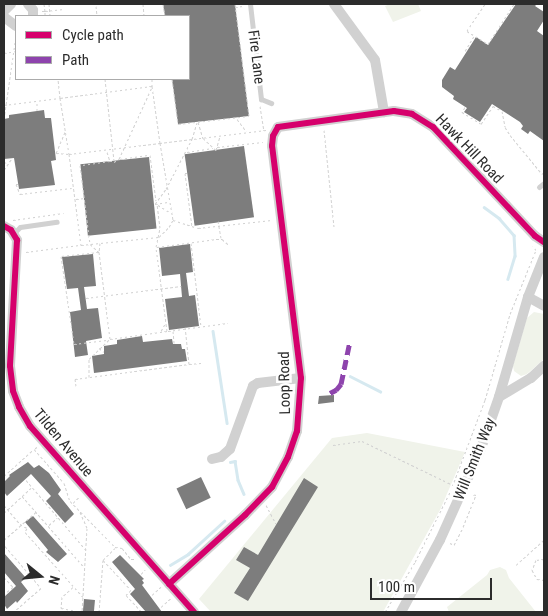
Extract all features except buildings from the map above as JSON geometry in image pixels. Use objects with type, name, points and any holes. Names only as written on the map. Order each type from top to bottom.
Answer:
[{"type":"street","points":[[4,11],[11,4]]},
{"type":"street","points":[[334,4],[375,60],[384,112]]},
{"type":"street","points":[[4,17],[15,25]]},
{"type":"street","name":"Hawk Hill Road","points":[[268,137],[278,127],[288,124],[384,112],[406,112],[427,122],[535,236],[544,242]]},
{"type":"street","name":"Loop Road","points":[[169,584],[245,515],[272,487],[288,457],[297,431],[301,378],[272,154],[268,137]]},
{"type":"street","points":[[6,223],[14,233]]},
{"type":"street","name":"Tilden Avenue","points":[[14,233],[17,242],[11,379],[19,407],[30,426],[43,442],[194,612]]},
{"type":"street","name":"Will Smith Way","points":[[401,612],[412,595],[463,491],[499,397],[528,297],[544,257]]},
{"type":"street","points":[[528,297],[544,306]]},
{"type":"street","points":[[499,397],[531,378],[544,366]]},
{"type":"street","points":[[212,459],[223,456],[230,450],[253,386],[258,383],[301,378]]},
{"type":"lane","name":"Fire Lane","points":[[248,5],[261,99],[271,103]]},
{"type":"lane","points":[[14,233],[20,227],[57,222]]},
{"type":"path","points":[[44,4],[47,15]]},
{"type":"path","points":[[49,4],[50,15]]},
{"type":"path","points":[[172,80],[178,124],[249,116],[235,4]]},
{"type":"path","points":[[485,4],[467,31],[488,44],[514,4]]},
{"type":"path","points":[[235,7],[248,5]]},
{"type":"path","points":[[96,6],[97,15]]},
{"type":"path","points":[[45,10],[64,9]]},
{"type":"path","points":[[465,51],[474,35]]},
{"type":"path","points":[[4,118],[4,105],[15,39]]},
{"type":"path","points":[[4,53],[13,52]]},
{"type":"path","points":[[58,80],[81,245]]},
{"type":"path","points":[[105,80],[114,162]]},
{"type":"path","points":[[25,245],[26,253],[159,237],[170,227],[173,220],[166,189],[152,80]]},
{"type":"path","points":[[4,105],[152,86]]},
{"type":"path","points":[[119,159],[152,86]]},
{"type":"path","points":[[246,91],[252,90]]},
{"type":"path","points":[[36,102],[37,111]]},
{"type":"path","points":[[465,107],[462,112],[481,124],[493,106],[502,111],[505,128],[544,174]]},
{"type":"path","points":[[256,108],[260,107]]},
{"type":"path","points":[[236,118],[247,132]]},
{"type":"path","points":[[198,122],[203,138],[213,148]]},
{"type":"path","points":[[156,203],[166,189],[192,139],[198,122]]},
{"type":"path","points":[[66,131],[56,153],[69,154],[114,150],[264,129],[268,137],[217,148],[216,150],[213,148],[185,152]]},
{"type":"path","points":[[324,130],[334,226]]},
{"type":"path","points":[[217,148],[220,136]]},
{"type":"path","points":[[106,150],[110,161]]},
{"type":"path","points":[[99,252],[90,244],[80,165],[114,162],[119,159],[150,155],[159,237],[156,247],[167,331]]},
{"type":"path","points":[[4,163],[11,159],[4,170]]},
{"type":"path","points":[[188,173],[185,173],[192,227]]},
{"type":"path","points":[[18,184],[16,184],[20,194],[73,188]]},
{"type":"path","points":[[75,199],[85,198]]},
{"type":"path","points":[[4,200],[4,214]]},
{"type":"path","points":[[156,203],[169,202]]},
{"type":"path","points":[[156,203],[171,213]]},
{"type":"path","points":[[6,223],[64,213]]},
{"type":"path","points":[[243,218],[244,223]]},
{"type":"path","points":[[173,220],[192,227],[275,220]]},
{"type":"path","points":[[218,221],[222,239],[229,245]]},
{"type":"path","points":[[156,247],[222,239]]},
{"type":"path","points":[[191,242],[201,327]]},
{"type":"path","points":[[100,243],[99,252],[110,340]]},
{"type":"path","points":[[454,482],[485,400],[510,314],[536,250],[529,243]]},
{"type":"path","points":[[99,252],[61,256],[74,344],[110,340]]},
{"type":"path","points":[[86,298],[181,286]]},
{"type":"path","points":[[161,332],[165,320]]},
{"type":"path","points":[[89,377],[89,358],[115,337],[228,323]]},
{"type":"path","points":[[185,328],[190,364]]},
{"type":"path","points":[[172,330],[174,343]]},
{"type":"path","points":[[108,331],[115,337]]},
{"type":"path","points":[[100,348],[104,352]]},
{"type":"path","points":[[76,386],[74,379],[200,363]]},
{"type":"path","points":[[333,445],[362,441],[452,485]]},
{"type":"path","points":[[4,476],[43,442]]},
{"type":"path","points":[[34,449],[64,483],[73,504],[78,510],[115,547],[122,548],[131,559],[138,559]]},
{"type":"path","points":[[26,480],[86,550]]},
{"type":"path","points":[[4,513],[32,487]]},
{"type":"path","points":[[385,612],[415,562],[450,490]]},
{"type":"path","points":[[445,541],[454,545],[463,527],[476,496],[468,492]]},
{"type":"path","points":[[73,504],[84,493]]},
{"type":"path","points":[[22,496],[85,567]]},
{"type":"path","points":[[266,504],[276,524]]},
{"type":"path","points":[[4,505],[27,528],[25,532],[83,597]]},
{"type":"path","points":[[74,586],[62,597],[60,604],[66,611],[82,612],[87,528],[78,510]]},
{"type":"path","points":[[4,540],[36,512]]},
{"type":"path","points":[[48,526],[58,518]]},
{"type":"path","points":[[516,565],[544,540]]},
{"type":"path","points":[[79,542],[86,541]]},
{"type":"path","points":[[4,546],[41,588],[13,612]]},
{"type":"path","points":[[99,612],[104,560],[115,547]]},
{"type":"path","points":[[544,558],[536,560],[532,570],[537,579],[544,580]]},
{"type":"path","points":[[104,560],[131,590],[126,596],[142,612]]},
{"type":"path","points":[[141,574],[146,569],[142,564]]},
{"type":"path","points":[[4,577],[13,587],[4,594]]},
{"type":"path","points":[[152,595],[161,586],[171,598],[161,607]]},
{"type":"shaded area","points":[[390,4],[418,4],[421,11],[393,22],[385,6]]},
{"type":"shaded area","points":[[534,312],[544,314],[544,359],[527,374],[521,376],[514,371],[513,366],[527,318]]},
{"type":"shaded area","points":[[367,433],[465,452],[440,510],[383,612],[211,612],[199,599],[332,438]]},
{"type":"shaded area","points":[[500,567],[506,570],[509,578],[536,612],[449,612],[447,607],[487,575],[490,570]]},
{"type":"waterway","points":[[484,207],[499,218],[514,235],[515,256],[508,279]]},
{"type":"waterway","points":[[213,331],[227,423]]},
{"type":"waterway","points":[[350,376],[380,391]]},
{"type":"waterway","points":[[230,462],[235,461],[238,480],[244,494]]},
{"type":"waterway","points":[[170,565],[188,554],[224,521]]},
{"type":"marked path","points":[[330,393],[341,384],[350,341]]},
{"type":"cycle path","points":[[169,584],[245,515],[272,487],[288,457],[297,431],[301,378],[272,146],[273,136],[278,127],[394,111],[412,114],[433,127],[535,236],[544,242]]},
{"type":"cycle path","points":[[4,226],[11,230],[17,240],[10,366],[13,391],[19,407],[30,426],[194,612]]}]
